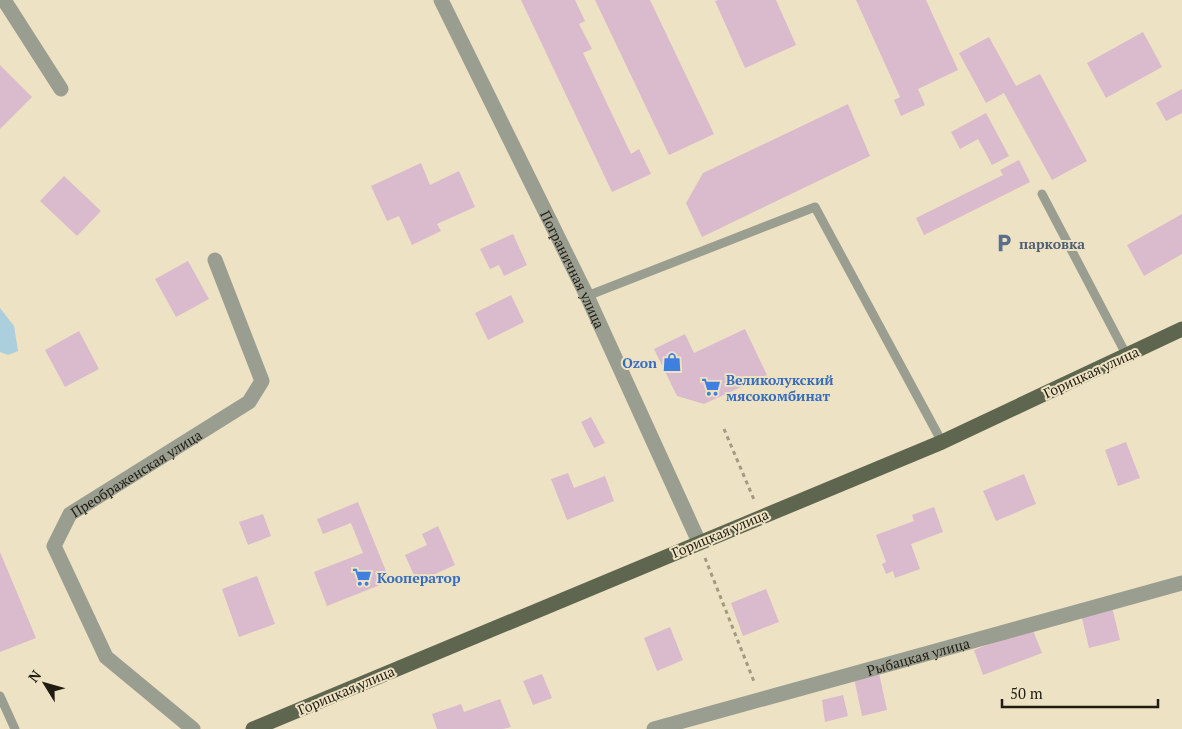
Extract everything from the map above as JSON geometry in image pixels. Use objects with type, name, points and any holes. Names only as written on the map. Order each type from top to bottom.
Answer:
[{"type":"main road","name":"Горицкая улица","points":[[253,729],[942,442],[1182,329]]},
{"type":"street","points":[[4,0],[60,89]]},
{"type":"street","name":"Пограничная улица","points":[[441,0],[587,296],[699,542]]},
{"type":"street","name":"Преображенская улица","points":[[192,729],[106,657],[54,546],[70,514],[249,402],[262,381],[215,260]]},
{"type":"street","name":"Рыбацкая улица","points":[[654,729],[1182,583]]},
{"type":"lane","points":[[1042,194],[1127,356]]},
{"type":"lane","points":[[587,296],[815,207],[942,442]]},
{"type":"lane","points":[[0,696],[15,729]]},
{"type":"path","points":[[724,429],[761,516]]},
{"type":"path","points":[[699,542],[761,699]]},
{"type":"water","points":[[0,308],[14,326],[18,351],[8,355],[0,352]]},
{"type":"building","points":[[521,0],[575,0],[585,21],[579,24],[592,49],[583,53],[631,154],[639,149],[651,174],[612,192]]},
{"type":"building","points":[[595,0],[650,0],[714,134],[669,155]]},
{"type":"building","points":[[776,0],[796,45],[745,68],[715,1]]},
{"type":"building","points":[[856,0],[926,0],[958,70],[918,89],[925,105],[901,116],[894,100],[900,97]]},
{"type":"building","points":[[1143,32],[1162,67],[1106,98],[1087,63]]},
{"type":"building","points":[[989,37],[1016,86],[1040,74],[1087,161],[1052,180],[1004,93],[986,103],[959,53]]},
{"type":"building","points":[[0,65],[32,97],[0,129]]},
{"type":"building","points":[[1182,89],[1182,113],[1166,121],[1156,103]]},
{"type":"building","points":[[848,104],[870,156],[702,237],[686,203],[703,173]]},
{"type":"building","points":[[986,113],[1009,156],[992,165],[978,139],[960,149],[951,132]]},
{"type":"building","points":[[1019,160],[1030,182],[924,235],[916,218],[1003,175],[1000,170]]},
{"type":"building","points":[[421,163],[430,185],[459,171],[475,207],[437,224],[441,231],[412,245],[399,216],[387,221],[371,186]]},
{"type":"building","points":[[64,176],[101,211],[77,236],[40,201]]},
{"type":"building","points":[[1182,214],[1182,254],[1144,276],[1127,245]]},
{"type":"building","points":[[513,234],[527,265],[504,276],[499,265],[490,269],[480,249]]},
{"type":"building","points":[[188,261],[209,299],[176,317],[155,279]]},
{"type":"building","points":[[511,295],[524,322],[488,340],[475,313]]},
{"type":"building","points":[[745,329],[767,375],[704,404],[677,396],[654,349],[685,334],[694,353]]},
{"type":"building","points":[[79,331],[99,369],[65,387],[45,350]]},
{"type":"building","points":[[591,417],[605,443],[594,448],[581,422]]},
{"type":"building","points":[[1126,442],[1140,478],[1118,486],[1105,450]]},
{"type":"building","points":[[568,473],[574,488],[605,476],[614,501],[567,520],[551,479]]},
{"type":"building","points":[[1024,474],[1036,504],[996,521],[983,491]]},
{"type":"building","points":[[358,502],[390,581],[327,606],[314,572],[363,553],[351,523],[323,534],[317,519]]},
{"type":"building","points":[[934,507],[943,532],[911,544],[920,569],[895,578],[893,571],[886,574],[882,564],[886,562],[876,535],[914,521],[912,515]]},
{"type":"building","points":[[263,514],[271,536],[248,545],[239,522]]},
{"type":"building","points":[[438,526],[455,565],[417,582],[405,555],[427,545],[422,534]]},
{"type":"building","points":[[0,552],[36,638],[0,652]]},
{"type":"building","points":[[257,576],[275,624],[239,637],[222,589]]},
{"type":"building","points":[[766,589],[779,622],[743,636],[731,603]]},
{"type":"building","points":[[1112,607],[1120,640],[1089,648],[1081,614]]},
{"type":"building","points":[[670,627],[683,660],[657,671],[644,638]]},
{"type":"building","points":[[1032,628],[1042,653],[983,675],[974,650]]},
{"type":"building","points":[[879,673],[887,710],[862,716],[854,678]]},
{"type":"building","points":[[542,674],[552,698],[533,705],[523,681]]},
{"type":"building","points":[[843,695],[848,716],[825,722],[822,700]]},
{"type":"building","points":[[500,699],[511,727],[503,729],[437,729],[432,714],[461,704],[464,712]]},
{"type":"place","name":"парковка","points":[[1004,243]]},
{"type":"place","name":"Ozon","points":[[672,362]]},
{"type":"place","name":"Великолукский мясокомбинат","points":[[711,387]]},
{"type":"place","name":"Кооператор","points":[[362,577]]}]
